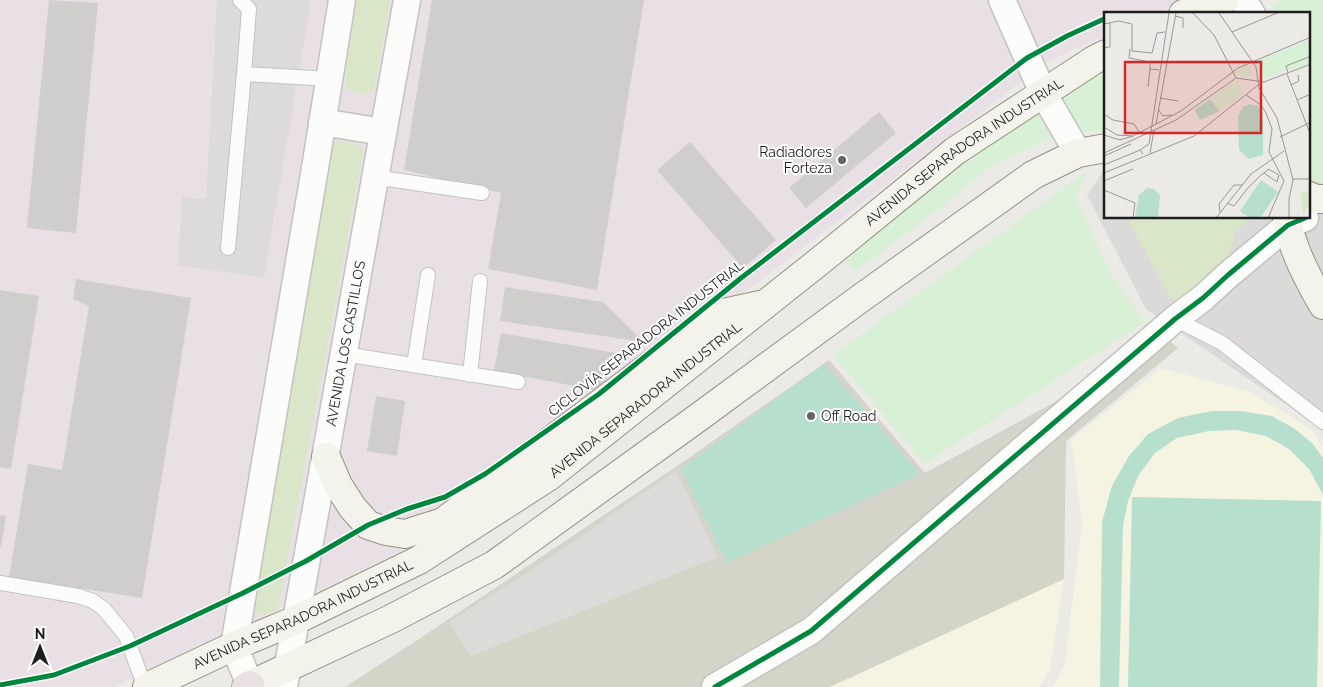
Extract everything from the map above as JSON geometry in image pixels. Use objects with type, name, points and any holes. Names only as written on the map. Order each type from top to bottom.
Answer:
[{"type":"main road","points":[[1189,12],[1224,0]]},
{"type":"main road","name":"AVENIDA SEPARADORA INDUSTRIAL","points":[[146,687],[234,646],[296,620],[419,560],[548,477],[955,151],[1104,55]]},
{"type":"main road","points":[[249,686],[285,678],[494,566],[869,292],[1033,175],[1078,154],[1104,148]]},
{"type":"main road","points":[[1310,196],[1323,199]]},
{"type":"main road","points":[[1297,219],[1297,252],[1323,305]]},
{"type":"main road","points":[[326,457],[338,485],[352,507],[368,525],[405,534],[443,522],[719,314],[766,304]]},
{"type":"street","points":[[249,686],[234,646],[342,0]]},
{"type":"street","name":"AVENIDA LOS CASTILLOS","points":[[285,678],[407,0]]},
{"type":"street","points":[[1002,0],[1043,93],[1078,154]]},
{"type":"street","points":[[1243,0],[1251,12]]},
{"type":"street","points":[[322,122],[383,132]]},
{"type":"street","points":[[1310,214],[1323,210]]},
{"type":"street","points":[[715,687],[811,631],[1175,319],[1203,298],[1228,275],[1297,219]]},
{"type":"lane","points":[[228,248],[249,9],[240,0]]},
{"type":"lane","points":[[244,74],[329,79]]},
{"type":"lane","points":[[374,177],[482,193]]},
{"type":"lane","points":[[414,365],[428,275]]},
{"type":"lane","points":[[470,374],[480,281]]},
{"type":"lane","points":[[1175,319],[1222,343],[1323,422]]},
{"type":"lane","points":[[344,354],[518,382]]},
{"type":"lane","points":[[0,582],[78,596],[93,601],[104,609],[126,636],[146,687]]},
{"type":"shaded area","points":[[0,0],[1186,0],[1159,12],[1104,12],[1104,36],[1050,60],[410,547],[115,687],[0,687]]},
{"type":"shaded area","points":[[217,0],[311,0],[264,278],[178,265],[182,197],[206,199]]},
{"type":"shaded area","points":[[1323,43],[1323,434],[1320,428],[1146,309],[1087,195],[1104,170],[1104,219],[1310,219],[1310,46]]},
{"type":"shaded area","points":[[1155,329],[1178,348],[1066,441],[1064,579],[852,677],[829,687],[345,687],[677,466],[829,360],[925,473],[1055,402]]},
{"type":"shaded area","points":[[1161,368],[1250,392],[1312,430],[1323,448],[1323,687],[1053,687],[1065,664],[1082,524],[1071,440]]},
{"type":"shaded area","points":[[676,471],[718,557],[471,656],[449,622],[531,570]]},
{"type":"shaded area","points":[[1064,579],[1050,668],[1039,687],[829,687]]},
{"type":"green space","points":[[357,0],[390,0],[374,88],[364,95],[346,88],[346,67]]},
{"type":"green space","points":[[1283,0],[1323,0],[1323,184],[1310,178],[1310,12],[1275,12],[1273,4]]},
{"type":"green space","points":[[1104,66],[1104,131],[1067,132],[993,164],[941,207],[856,271],[841,255],[1017,123]]},
{"type":"green space","points":[[335,141],[358,144],[363,152],[278,610],[264,615],[251,613],[328,149]]},
{"type":"green space","points":[[1086,172],[1076,199],[1110,272],[1145,322],[924,464],[833,355]]},
{"type":"green space","points":[[1128,219],[1248,219],[1236,232],[1228,255],[1184,303],[1171,298]]},
{"type":"green space","name":"Off Road","points":[[824,364],[920,474],[727,563],[681,469]]},
{"type":"green space","points":[[1212,411],[1240,411],[1272,416],[1295,429],[1312,443],[1323,458],[1323,495],[1309,469],[1289,449],[1266,436],[1236,430],[1209,431],[1177,438],[1155,453],[1138,476],[1128,501],[1123,526],[1119,687],[1100,687],[1102,522],[1112,486],[1129,456],[1148,434],[1178,418]]},
{"type":"green space","points":[[1132,497],[1321,501],[1317,687],[1128,687]]},
{"type":"building","points":[[49,0],[98,3],[76,233],[27,228]]},
{"type":"building","points":[[432,0],[644,0],[597,290],[488,269],[501,193],[404,170]]},
{"type":"building","name":"Radiadores Forteza","points":[[879,112],[896,133],[806,208],[789,188]]},
{"type":"building","points":[[690,142],[776,240],[743,268],[657,170]]},
{"type":"building","points":[[76,279],[191,298],[142,598],[9,577],[28,464],[62,470],[89,306],[73,299]]},
{"type":"building","points":[[505,287],[603,302],[644,342],[500,321]]},
{"type":"building","points":[[0,290],[39,296],[11,469],[0,467]]},
{"type":"building","points":[[501,333],[627,355],[596,390],[494,371]]},
{"type":"building","points":[[376,396],[405,401],[397,456],[367,451]]},
{"type":"building","points":[[0,515],[6,516],[1,547],[0,547]]},
{"type":"cycle path","name":"CICLOVÍA SEPARADORA INDUSTRIAL","points":[[0,685],[54,675],[130,646],[306,561],[368,525],[407,509],[445,497],[485,474],[599,394],[741,278],[1027,58],[1067,36],[1104,19]]},
{"type":"cycle path","points":[[715,687],[811,631],[1175,319],[1203,298],[1288,225],[1303,219]]},
{"type":"place","name":"Radiadores Forteza","points":[[842,160]]},
{"type":"place","name":"Off Road","points":[[811,416]]}]
